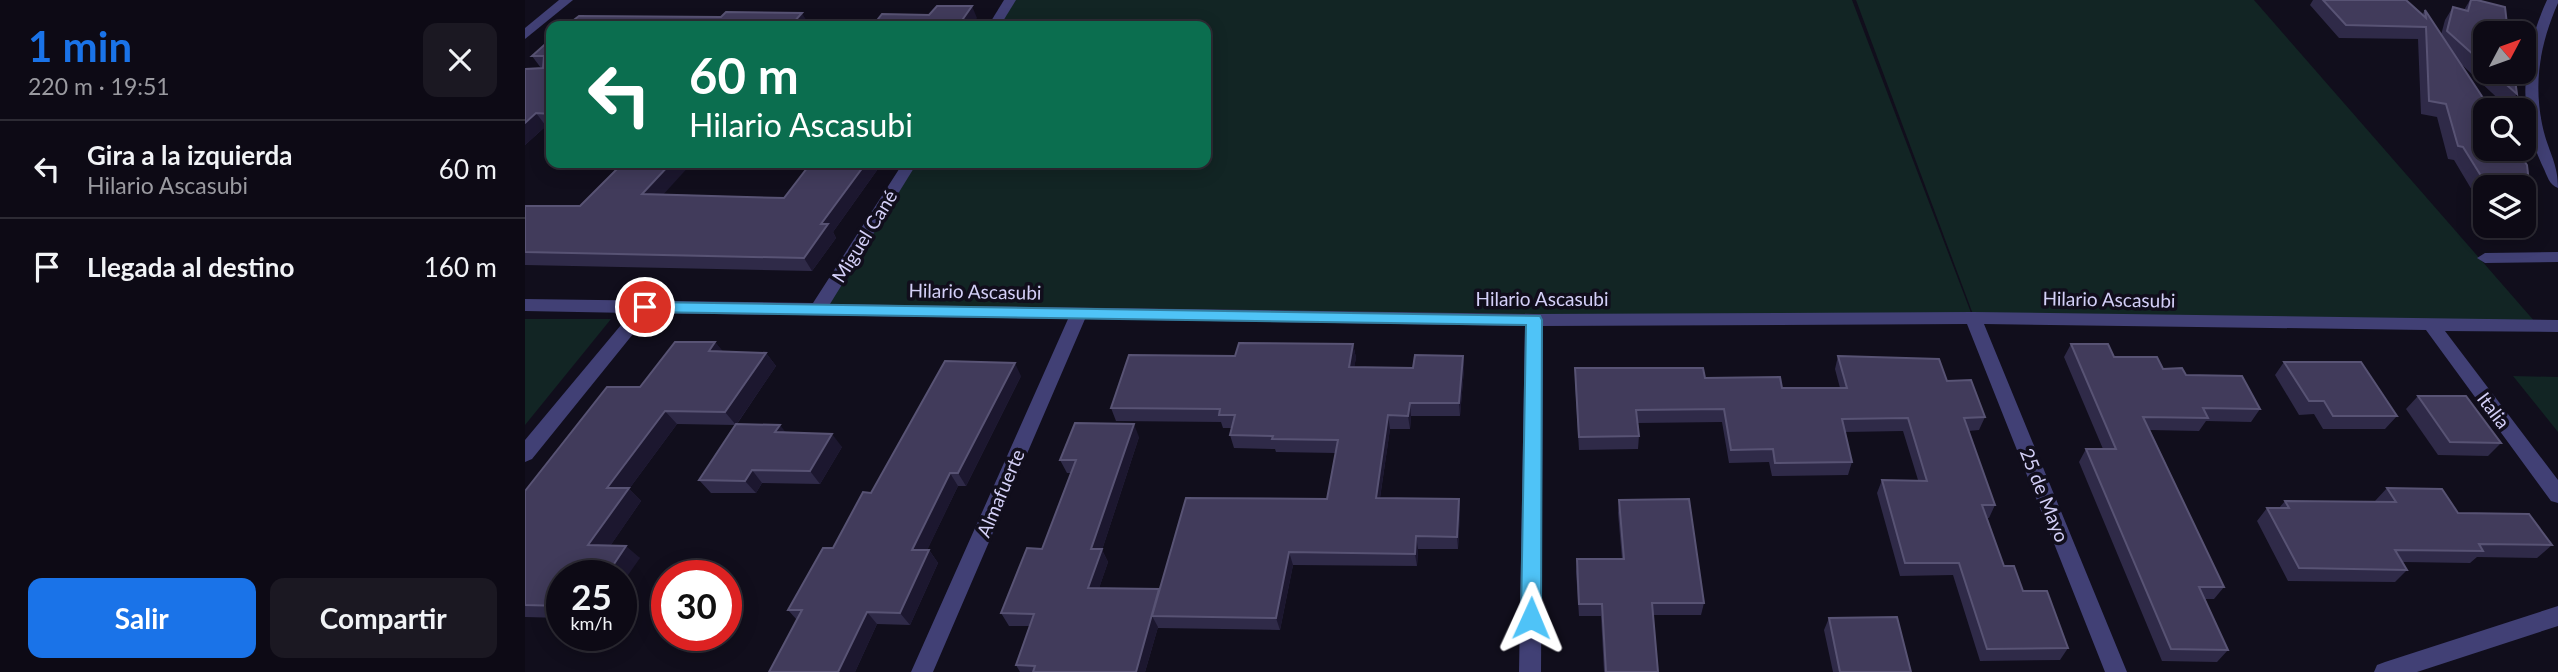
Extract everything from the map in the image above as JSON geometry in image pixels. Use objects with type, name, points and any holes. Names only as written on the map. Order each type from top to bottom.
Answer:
[{"type":"street","points":[[525,35],[567,0]]},
{"type":"street","points":[[997,21],[1010,0]]},
{"type":"street","points":[[2553,0],[2545,16],[2531,71],[2530,110],[2542,154],[2558,183]]},
{"type":"street","name":"Miguel Cané","points":[[818,309],[907,168]]},
{"type":"street","points":[[2485,258],[2558,257]]},
{"type":"street","name":"Hilario Ascasubi","points":[[525,304],[1534,320],[1973,318],[2558,327]]},
{"type":"street","points":[[525,454],[645,307]]},
{"type":"street","name":"Almafuerte","points":[[922,672],[1078,314]]},
{"type":"street","name":"25 de Mayo","points":[[1973,318],[2116,672]]},
{"type":"street","points":[[1530,672],[1534,320]]},
{"type":"street","name":"Italia","points":[[2431,325],[2558,495]]},
{"type":"street","points":[[2385,672],[2558,615]]},
{"type":"green space","points":[[1010,0],[1852,0],[1973,318],[818,309],[907,168],[1211,168],[1211,21],[997,21]]},
{"type":"green space","points":[[1856,0],[2254,0],[2536,323],[1974,317]]},
{"type":"green space","points":[[525,319],[611,319],[525,425]]},
{"type":"green space","points":[[2513,376],[2558,377],[2558,432]]},
{"type":"building","points":[[2323,0],[2406,0],[2426,18],[2425,10],[2483,98],[2473,98],[2473,161],[2524,161],[2528,175],[2480,175],[2463,147],[2458,146],[2446,104],[2429,101],[2426,27],[2346,25]]},
{"type":"building","points":[[2471,0],[2505,7],[2507,21],[2473,21],[2473,54],[2447,31],[2453,7],[2468,11]]},
{"type":"building","points":[[937,6],[972,6],[962,21],[876,21],[882,14],[929,15]]},
{"type":"building","points":[[726,12],[802,13],[795,21],[572,21],[579,16],[721,17]]},
{"type":"building","points":[[546,43],[546,114],[536,113],[525,123],[525,69],[543,68],[544,56],[532,56]]},
{"type":"building","points":[[2506,84],[2516,84],[2517,94]]},
{"type":"building","points":[[618,168],[666,168],[642,194],[784,198],[807,168],[862,168],[821,224],[828,224],[804,258],[525,252],[525,206],[580,206]]},
{"type":"building","points":[[675,342],[715,342],[709,351],[766,353],[725,412],[665,411],[607,488],[629,488],[588,545],[626,546],[617,560],[546,560],[546,606],[525,605],[525,491],[607,387],[640,387]]},
{"type":"building","points":[[1239,343],[1353,344],[1349,367],[1413,368],[1415,355],[1463,356],[1459,403],[1410,403],[1408,416],[1388,415],[1376,498],[1459,499],[1457,537],[1416,536],[1415,554],[1289,552],[1276,618],[1152,616],[1186,498],[1327,499],[1338,440],[1230,435],[1235,415],[1219,415],[1220,409],[1111,408],[1129,355],[1235,356]]},
{"type":"building","points":[[2071,344],[2108,344],[2114,357],[2157,357],[2163,369],[2182,368],[2186,375],[2242,376],[2260,409],[2203,408],[2208,418],[2143,417],[2224,587],[2199,587],[2228,650],[2171,649],[2086,449],[2116,449]]},
{"type":"building","points":[[1838,356],[1939,359],[1947,381],[1971,380],[1985,417],[1964,418],[1995,505],[1982,505],[2004,566],[2014,566],[2023,591],[2047,591],[2068,648],[1987,649],[1959,563],[1905,563],[1882,480],[1927,481],[1908,418],[1842,419],[1852,462],[1775,463],[1773,449],[1731,450],[1724,409],[1636,410],[1639,436],[1579,437],[1575,368],[1703,368],[1705,378],[1780,377],[1782,388],[1847,388]]},
{"type":"building","points":[[945,361],[1015,363],[958,473],[950,473],[912,550],[929,550],[900,613],[867,612],[838,672],[769,672],[802,610],[788,610],[823,548],[833,548],[863,492],[871,493]]},
{"type":"building","points":[[2284,362],[2361,362],[2397,416],[2333,416],[2324,401],[2309,401]]},
{"type":"building","points":[[2418,396],[2466,396],[2501,443],[2450,442]]},
{"type":"building","points":[[1075,423],[1134,424],[1091,549],[1102,549],[1088,588],[1159,589],[1136,672],[1033,672],[1035,666],[1016,665],[1034,614],[1001,613],[1027,548],[1042,549],[1076,460],[1060,460]]},
{"type":"building","points":[[736,424],[780,425],[775,432],[832,434],[810,471],[752,470],[745,481],[699,480]]},
{"type":"building","points":[[2387,488],[2442,489],[2458,513],[2529,514],[2552,545],[2479,544],[2483,551],[2395,550],[2407,570],[2299,568],[2267,508],[2289,508],[2285,501],[2396,502]]},
{"type":"building","points":[[1689,499],[1704,603],[1652,603],[1658,672],[1606,672],[1602,604],[1579,604],[1577,559],[1624,559],[1619,500]]},
{"type":"building","points":[[1897,617],[1911,672],[1840,672],[1829,618]]},
{"type":"route","points":[[645,307],[1534,320],[1531,618]]}]
